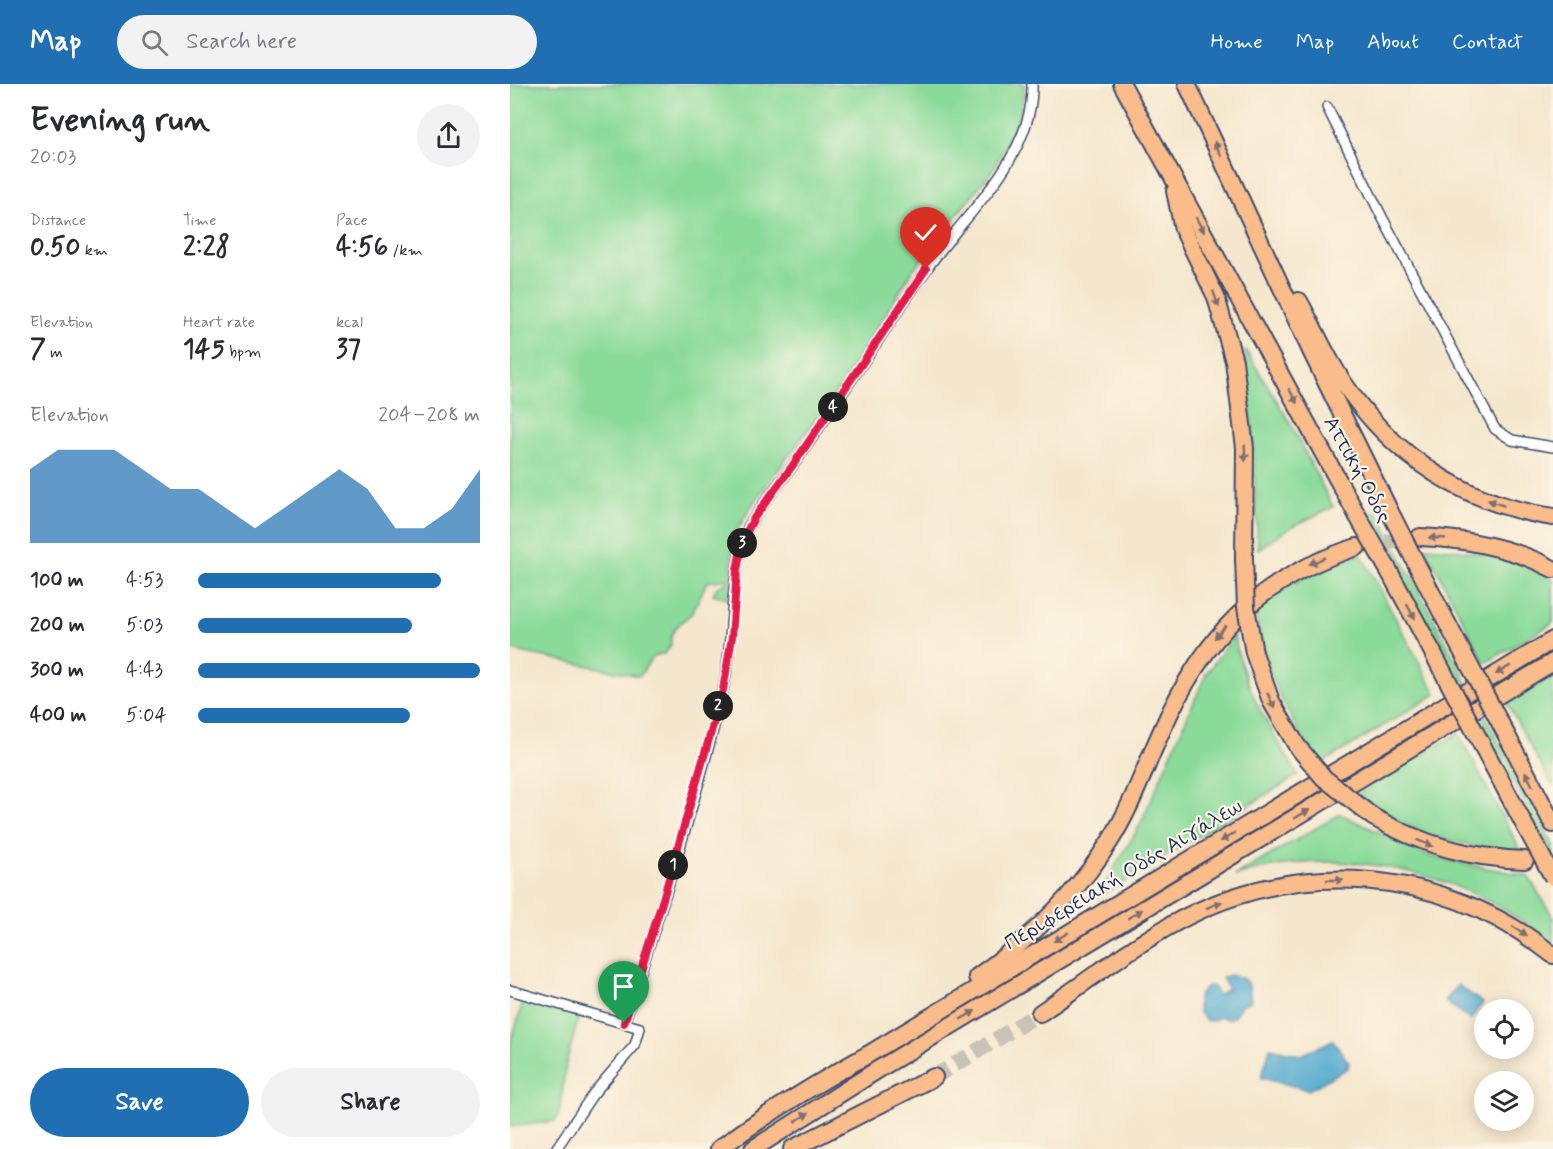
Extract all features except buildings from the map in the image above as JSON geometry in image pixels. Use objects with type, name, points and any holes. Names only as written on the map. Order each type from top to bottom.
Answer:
[{"type":"highway","name":"Αττική Οδός","points":[[1122,84],[1389,571],[1553,878]]},
{"type":"highway","name":"Αττική Οδός","points":[[1187,84],[1312,353],[1389,510],[1553,824]]},
{"type":"highway","points":[[1172,174],[1183,229],[1216,297],[1237,380],[1245,448],[1246,607],[1254,653],[1271,701],[1297,746],[1324,778],[1372,817],[1401,833],[1461,854],[1525,860]]},
{"type":"highway","points":[[1252,220],[1342,382],[1382,432],[1409,456],[1457,487],[1512,508],[1553,518]]},
{"type":"highway","points":[[1420,537],[1483,544],[1514,552],[1553,569]]},
{"type":"highway","points":[[869,1054],[915,1017],[967,984],[1018,946],[1080,883],[1122,819],[1183,686],[1224,628],[1255,598],[1280,581],[1322,559],[1357,547]]},
{"type":"highway","name":"Περιφερειακή Οδός Αιγάλεω","points":[[719,1149],[762,1116],[869,1054],[1553,640]]},
{"type":"highway","name":"Περιφερειακή Οδός Αιγάλεω","points":[[753,1149],[869,1075],[1553,662]]},
{"type":"highway","points":[[1040,1013],[1156,934],[1190,915],[1253,891],[1317,880],[1384,882],[1438,893],[1493,915],[1553,956]]},
{"type":"highway","points":[[792,1149],[934,1077]]},
{"type":"highway","points":[[815,1149],[905,1093]]},
{"type":"street","points":[[624,1023],[655,927],[723,690],[732,637],[739,554],[748,528],[885,333],[926,269],[969,217],[1010,158],[1027,118],[1032,84]]},
{"type":"street","points":[[1328,107],[1382,218],[1495,429],[1512,440],[1553,447]]},
{"type":"street","points":[[510,990],[640,1028],[635,1045],[593,1094],[556,1149]]},
{"type":"green space","points":[[510,84],[1025,84],[1020,116],[994,168],[913,270],[840,387],[754,502],[736,532],[732,544],[730,600],[713,594],[717,587],[725,584],[726,579],[707,582],[692,613],[676,627],[671,636],[671,645],[664,654],[652,658],[639,676],[510,650]]},
{"type":"green space","points":[[1245,349],[1288,419],[1333,507],[1291,527],[1258,549],[1253,441]]},
{"type":"green space","points":[[1377,512],[1553,845],[1553,857],[1368,513]]},
{"type":"green space","points":[[1425,547],[1458,550],[1506,560],[1553,579],[1553,623],[1485,663]]},
{"type":"green space","points":[[1361,554],[1436,694],[1322,763],[1297,728],[1277,690],[1264,651],[1255,608],[1306,577]]},
{"type":"green space","points":[[1234,635],[1238,655],[1251,691],[1298,775],[1097,898],[1140,825],[1206,674]]},
{"type":"green space","points":[[1553,675],[1553,787],[1507,703]]},
{"type":"green space","points":[[1458,733],[1521,851],[1476,846],[1434,836],[1394,819],[1356,795]]},
{"type":"green space","points":[[1340,814],[1432,857],[1528,876],[1553,917],[1553,943],[1540,932],[1484,899],[1451,885],[1380,866],[1307,863],[1270,867],[1235,876]]},
{"type":"green space","points":[[524,999],[547,1008],[579,1015],[566,1064],[559,1116],[555,1121],[510,1127],[510,1045]]},
{"type":"water","points":[[1230,975],[1242,978],[1249,985],[1251,1001],[1241,1005],[1234,1017],[1228,1019],[1220,1017],[1206,1021],[1198,1011],[1198,996],[1207,986],[1213,986],[1218,995],[1228,989],[1222,978]]},
{"type":"water","points":[[1458,985],[1477,999],[1474,999],[1474,1015],[1470,1020],[1445,1001]]},
{"type":"water","points":[[1333,1040],[1349,1063],[1348,1068],[1309,1090],[1261,1078],[1270,1048],[1301,1055]]},
{"type":"tunnel","points":[[1362,546],[1416,538]]},
{"type":"tunnel","points":[[934,1077],[1040,1013]]},
{"type":"route","points":[[624,1023],[652,936],[723,690],[732,637],[739,554],[743,539],[754,518],[885,333],[926,269]]}]
